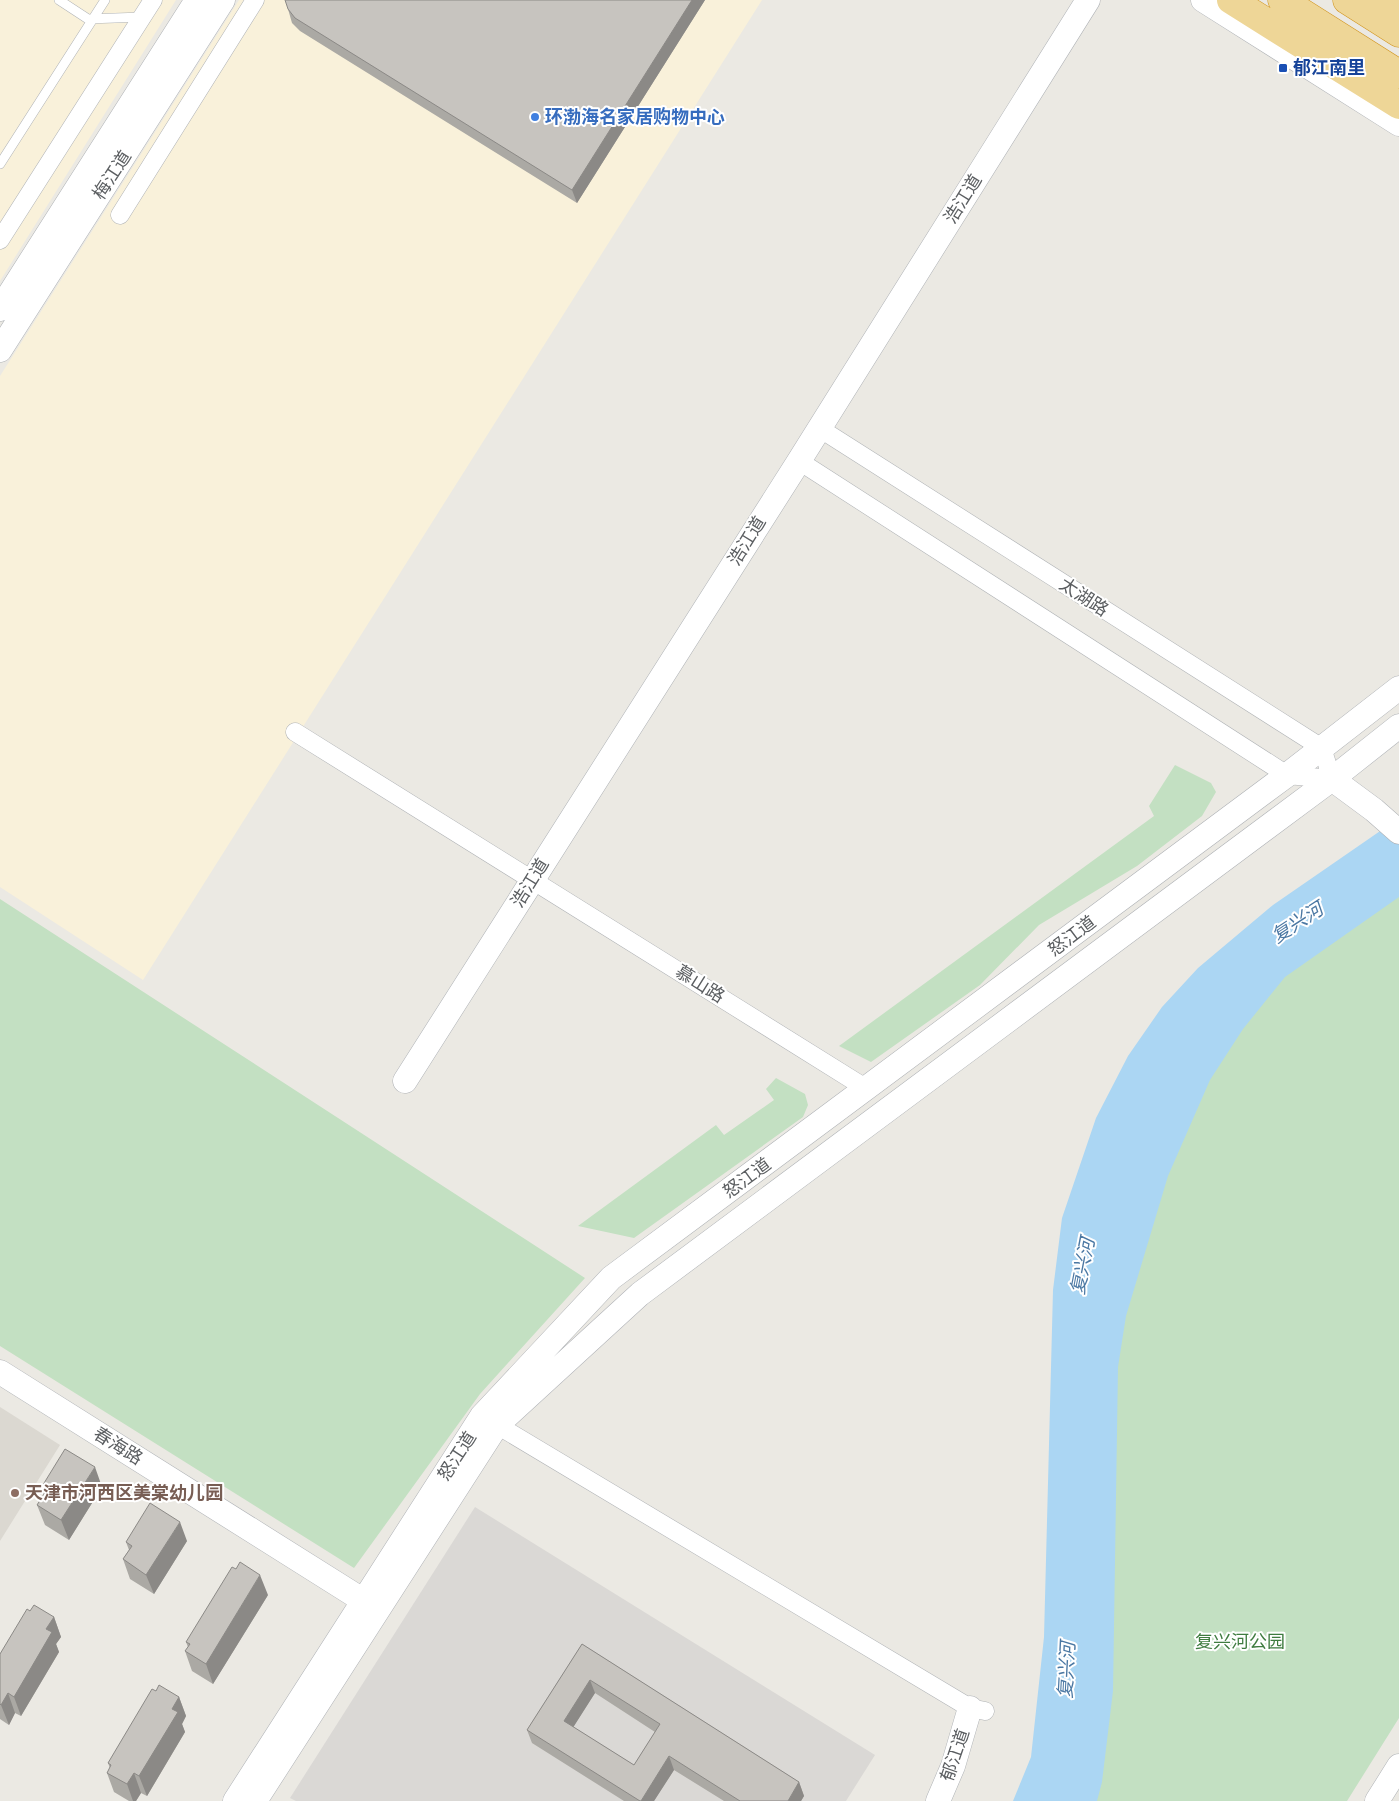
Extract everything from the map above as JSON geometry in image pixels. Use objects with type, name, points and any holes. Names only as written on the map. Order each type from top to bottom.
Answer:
[{"type":"highway","points":[[1231,0],[1399,105]]},
{"type":"highway","points":[[1282,0],[1399,74]]},
{"type":"highway","points":[[1347,0],[1399,33]]},
{"type":"highway","points":[[1383,0],[1399,10]]},
{"type":"street","points":[[0,240],[153,0]]},
{"type":"street","name":"梅江道","points":[[0,309],[197,0]]},
{"type":"street","name":"梅江道","points":[[0,350],[223,0]]},
{"type":"street","points":[[120,215],[255,0]]},
{"type":"street","name":"浩江道","points":[[404,1081],[799,461],[1088,0]]},
{"type":"street","points":[[1203,0],[1399,124]]},
{"type":"street","name":"太湖路","points":[[819,428],[1322,748]]},
{"type":"street","points":[[799,461],[1287,775],[1332,780],[1374,810],[1399,832]]},
{"type":"street","name":"怒江道","points":[[235,1801],[364,1601],[490,1421],[611,1278],[1287,775],[1392,696],[1399,688]]},
{"type":"street","name":"怒江道","points":[[256,1801],[490,1421],[640,1294],[1332,780],[1399,726]]},
{"type":"street","name":"慕山路","points":[[295,732],[867,1088]]},
{"type":"street","points":[[1322,748],[1332,780]]},
{"type":"street","name":"春海路","points":[[0,1372],[364,1601]]},
{"type":"street","points":[[490,1421],[977,1710]]},
{"type":"street","name":"郁江道","points":[[938,1801],[977,1710]]},
{"type":"street","name":"郁江道","points":[[956,1801],[968,1770],[977,1710]]},
{"type":"street","points":[[1377,1801],[1399,1766]]},
{"type":"lane","points":[[59,0],[88,19],[142,17]]},
{"type":"lane","points":[[0,164],[105,0]]},
{"type":"shaded area","points":[[0,0],[176,0],[0,281]]},
{"type":"shaded area","points":[[239,0],[762,0],[143,980],[0,887],[0,376]]},
{"type":"shaded area","name":"天津市河西区美棠幼儿园","points":[[0,1407],[60,1445],[0,1541]]},
{"type":"shaded area","points":[[475,1507],[875,1755],[846,1801],[296,1801],[290,1798]]},
{"type":"green space","points":[[1175,765],[1211,783],[1216,792],[1202,816],[1137,866],[1039,925],[980,985],[871,1062],[839,1046],[1154,816],[1149,806]]},
{"type":"green space","name":"复兴河公园","points":[[1399,844],[1399,1718],[1347,1801],[1058,1801],[1099,1245],[1226,1012]]},
{"type":"green space","points":[[0,899],[585,1278],[480,1394],[354,1568],[0,1346]]},
{"type":"green space","points":[[776,1078],[805,1094],[808,1105],[803,1117],[634,1238],[578,1226],[716,1125],[724,1135],[774,1100],[766,1089]]},
{"type":"water","name":"复兴河","points":[[1399,818],[1399,897],[1285,977],[1243,1029],[1210,1080],[1168,1176],[1126,1316],[1118,1367],[1113,1691],[1102,1782],[1097,1801],[1013,1801],[1031,1757],[1044,1637],[1053,1290],[1062,1218],[1096,1118],[1128,1056],[1162,1007],[1198,968],[1273,905]]},
{"type":"building","name":"环渤海名家居购物中心","points":[[285,0],[692,0],[572,190],[295,18],[288,9]]},
{"type":"building","points":[[65,1449],[95,1467],[61,1520],[37,1505],[46,1491],[41,1488]]},
{"type":"building","points":[[150,1503],[180,1522],[146,1575],[123,1559],[132,1546],[126,1542]]},
{"type":"building","points":[[240,1562],[260,1575],[206,1664],[185,1651],[190,1644],[186,1642],[232,1567],[236,1569]]},
{"type":"building","points":[[34,1605],[54,1617],[46,1629],[52,1632],[14,1697],[8,1693],[1,1705],[0,1654],[27,1609],[30,1611]]},
{"type":"building","points":[[582,1644],[799,1782],[788,1801],[740,1801],[669,1756],[640,1801],[527,1730]],"holes":[[[590,1680],[660,1724],[634,1765],[564,1721]]]},
{"type":"building","points":[[159,1685],[179,1697],[172,1709],[178,1712],[139,1776],[134,1773],[127,1784],[107,1773],[111,1765],[108,1763],[152,1689],[156,1691]]},
{"type":"place","name":"郁江南里","points":[[1283,68]]},
{"type":"place","name":"环渤海名家居购物中心","points":[[535,117]]},
{"type":"place","name":"天津市河西区美棠幼儿园","points":[[15,1493]]}]
